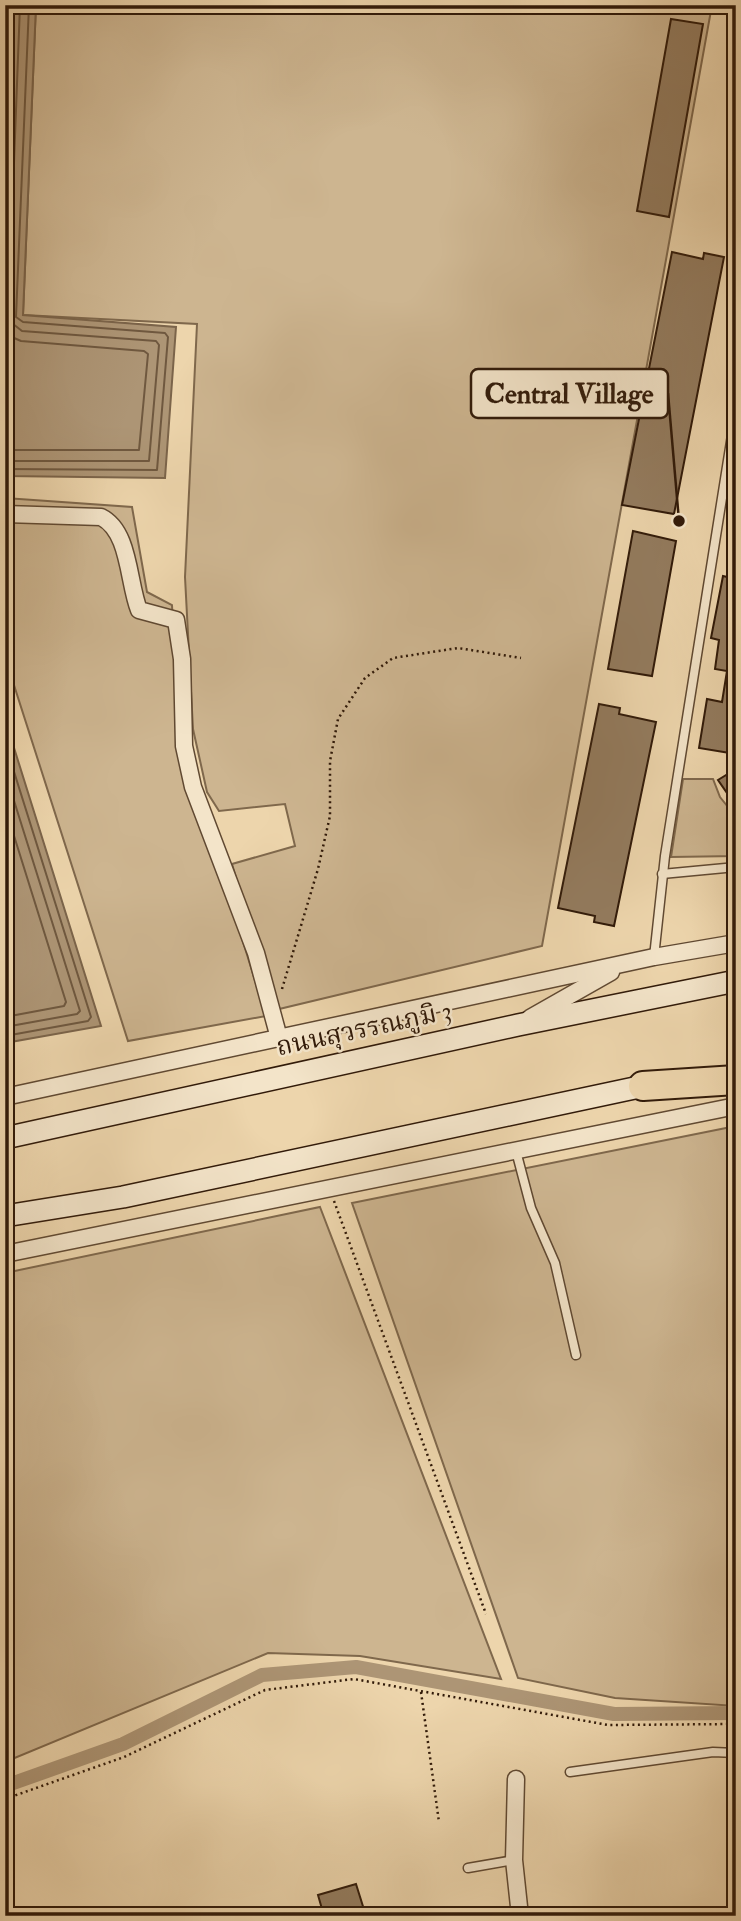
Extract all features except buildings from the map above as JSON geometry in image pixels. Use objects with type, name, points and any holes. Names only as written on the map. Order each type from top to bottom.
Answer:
[{"type":"highway","points":[[643,1086],[736,1080]]},
{"type":"main road","name":"ถนนสุวรรณภูมิ 3","points":[[5,1138],[518,1025],[736,981]]},
{"type":"main road","points":[[5,1216],[123,1197],[736,1066]]},
{"type":"main road","points":[[5,1126],[51,1126]]},
{"type":"street","points":[[5,514],[101,517],[108,520],[118,533],[139,610],[176,620],[182,659],[184,746],[192,787],[256,953],[279,1038]]},
{"type":"street","points":[[5,1097],[654,957],[736,943]]},
{"type":"street","points":[[518,1025],[624,965]]},
{"type":"street","points":[[5,1254],[736,1106]]},
{"type":"street","points":[[516,1779],[514,1860],[520,1916]]},
{"type":"lane","points":[[654,957],[662,874],[736,410]]},
{"type":"lane","points":[[662,874],[695,873],[736,867]]},
{"type":"lane","points":[[516,1151],[531,1208],[555,1263],[576,1355]]},
{"type":"lane","points":[[570,1772],[713,1752],[736,1753]]},
{"type":"lane","points":[[468,1868],[514,1860]]},
{"type":"path","points":[[274,1016],[318,869],[327,829],[330,761],[338,719],[365,678],[393,658],[458,648],[521,658]]},
{"type":"path","points":[[329,1189],[486,1614]]},
{"type":"path","points":[[5,1799],[124,1757],[265,1690],[354,1679],[608,1725],[736,1724]]},
{"type":"path","points":[[421,1692],[439,1822]]},
{"type":"shaded area","points":[[36,5],[712,5],[542,946],[275,1010],[232,864],[295,846],[285,804],[219,811],[207,792],[193,729],[185,577],[197,324],[23,315]]},
{"type":"shaded area","points":[[5,498],[132,507],[147,592],[172,605],[178,732],[266,1016],[128,1041],[5,657]]},
{"type":"shaded area","points":[[683,779],[713,779],[720,797],[736,817],[736,856],[671,857]]},
{"type":"shaded area","points":[[736,1126],[736,1706],[615,1698],[518,1678],[352,1203]]},
{"type":"shaded area","points":[[320,1207],[501,1679],[360,1656],[268,1653],[5,1762],[5,1273]]},
{"type":"water","points":[[5,5],[36,5],[23,315],[176,327],[165,478],[5,476]]},
{"type":"water","points":[[5,719],[101,1026],[5,1043]]},
{"type":"waterway","points":[[5,1786],[123,1744],[262,1675],[356,1667],[614,1714],[736,1713]]},
{"type":"place","name":"Central Village","points":[[679,521]]}]
